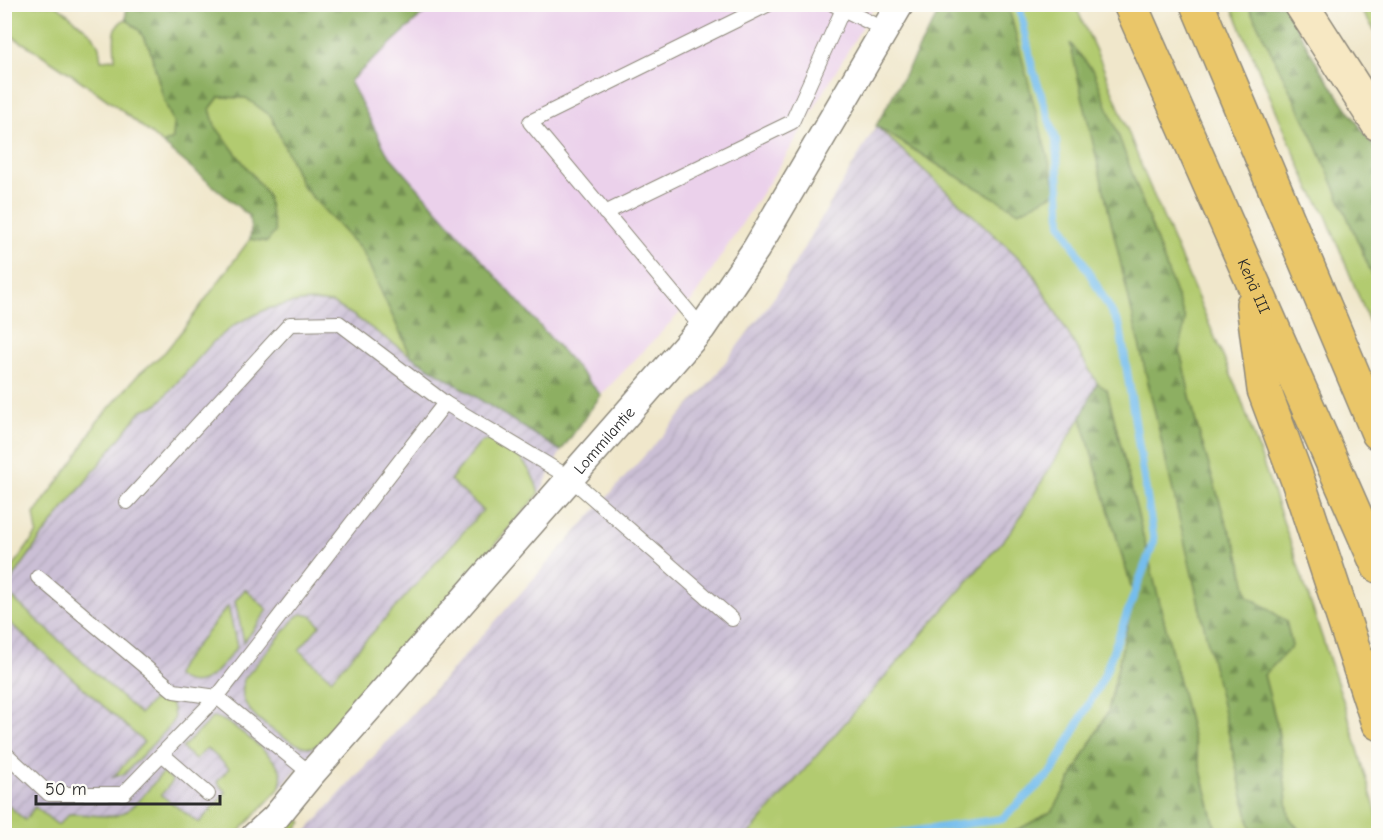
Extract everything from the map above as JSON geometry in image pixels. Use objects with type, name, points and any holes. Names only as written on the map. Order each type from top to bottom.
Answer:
[{"type":"highway","name":"Kehä III","points":[[1131,4],[1378,566]]},
{"type":"highway","points":[[1197,4],[1378,433]]},
{"type":"highway","points":[[1249,269],[1263,390],[1298,481],[1378,723]]},
{"type":"main road","points":[[1301,4],[1378,124]]},
{"type":"street","name":"Lommilantie","points":[[255,836],[275,818],[702,328],[756,249],[900,4]]},
{"type":"lane","points":[[702,328],[530,122],[769,4]]},
{"type":"lane","points":[[605,213],[792,122],[838,7],[885,30]]},
{"type":"lane","points":[[127,502],[290,324],[339,323],[445,403],[570,478],[732,619]]},
{"type":"lane","points":[[4,752],[49,794],[123,794],[217,697],[445,403]]},
{"type":"lane","points":[[38,577],[174,691],[217,697],[311,774]]},
{"type":"lane","points":[[162,754],[208,794]]},
{"type":"shaded area","points":[[433,5],[875,5],[786,156],[693,299],[601,395],[387,153],[350,81]]},
{"type":"shaded area","points":[[876,126],[1030,268],[1097,383],[1081,417],[1012,530],[747,835],[302,836],[708,385],[776,295]]},
{"type":"shaded area","points":[[275,232],[411,356],[561,451],[539,494],[267,803],[236,835],[50,836],[5,832],[5,578],[37,533],[34,514],[75,459],[97,422],[138,375],[165,352],[250,239],[267,242]]},
{"type":"green space","points":[[5,5],[57,5],[93,35],[99,47],[101,60],[115,59],[115,30],[126,19],[139,30],[149,46],[164,100],[174,124],[173,139],[163,144],[86,85],[5,32]]},
{"type":"green space","points":[[126,5],[433,5],[350,81],[387,153],[601,395],[561,451],[411,356],[363,252],[303,187],[271,116],[246,98],[219,97],[210,109],[215,126],[267,194],[275,232],[267,242],[250,239],[249,216],[163,144],[173,139],[174,124],[164,100],[149,46],[139,30],[126,19]]},
{"type":"green space","points":[[943,5],[1008,5],[1057,192],[1019,212],[876,126]]},
{"type":"green space","points":[[1008,5],[1075,5],[1101,62],[1145,175],[1240,396],[1348,715],[1378,818],[1378,835],[1303,835],[1289,817],[1278,729],[1264,675],[1292,646],[1286,621],[1248,596],[1237,547],[1226,523],[1195,419],[1180,351],[1185,319],[1116,129],[1071,45],[1252,835],[1217,835],[1107,390],[1097,383],[1030,268],[876,126],[951,173],[1056,192]]},
{"type":"green space","points":[[1231,5],[1248,5],[1312,135],[1378,288],[1378,344],[1325,213],[1309,187]]},
{"type":"green space","points":[[1248,5],[1284,5],[1320,69],[1378,153],[1378,288],[1312,135]]},
{"type":"green space","points":[[1357,5],[1378,5],[1378,35],[1359,8]]},
{"type":"green space","points":[[1070,43],[1094,72],[1185,319],[1180,351],[1195,419],[1226,523],[1237,547],[1248,596],[1286,621],[1292,646],[1264,675],[1278,729],[1289,817],[1303,835],[1252,835]]},
{"type":"green space","points":[[219,97],[246,98],[271,116],[303,187],[363,252],[411,356],[332,303],[311,301],[293,303],[267,309],[236,324],[213,342],[157,405],[142,410],[40,539],[5,590],[5,578],[37,533],[34,514],[75,459],[97,422],[138,375],[165,352],[250,239],[267,242],[267,194],[215,126],[210,109]]},
{"type":"green space","points":[[1097,383],[1107,390],[1217,835],[1008,835],[1053,811],[1108,712],[1134,596],[1081,417]]},
{"type":"green space","points":[[1081,417],[1134,596],[1108,711],[1053,811],[1008,835],[747,836],[1012,530]]},
{"type":"green space","points":[[486,440],[505,446],[521,459],[532,475],[539,494],[318,744],[314,747],[301,745],[266,725],[245,703],[242,693],[244,679],[297,616],[302,614],[312,616],[320,625],[299,650],[331,679],[483,510],[450,480],[481,442]]},
{"type":"green space","points":[[245,589],[268,610],[244,642],[235,601]]},
{"type":"green space","points":[[5,591],[140,714],[153,700],[170,703],[174,719],[124,774],[113,777],[144,742],[10,623],[5,628]]},
{"type":"green space","points":[[228,606],[237,647],[218,670],[203,681],[186,682],[176,676],[178,668]]},
{"type":"green space","points":[[213,717],[229,724],[250,739],[276,764],[281,775],[279,789],[236,835],[50,836],[5,832],[4,802],[25,820],[35,807],[58,825],[69,814],[113,816],[134,805],[163,772],[173,781],[161,795],[199,823],[226,792],[217,782],[229,768],[207,748],[195,760],[182,748]]},
{"type":"green space","points":[[295,816],[302,822],[290,835],[277,836]]},
{"type":"waterway","points":[[879,836],[1002,819],[1052,772],[1104,676],[1154,541],[1120,327],[1061,223],[1056,140],[1032,67],[1019,4]]}]
